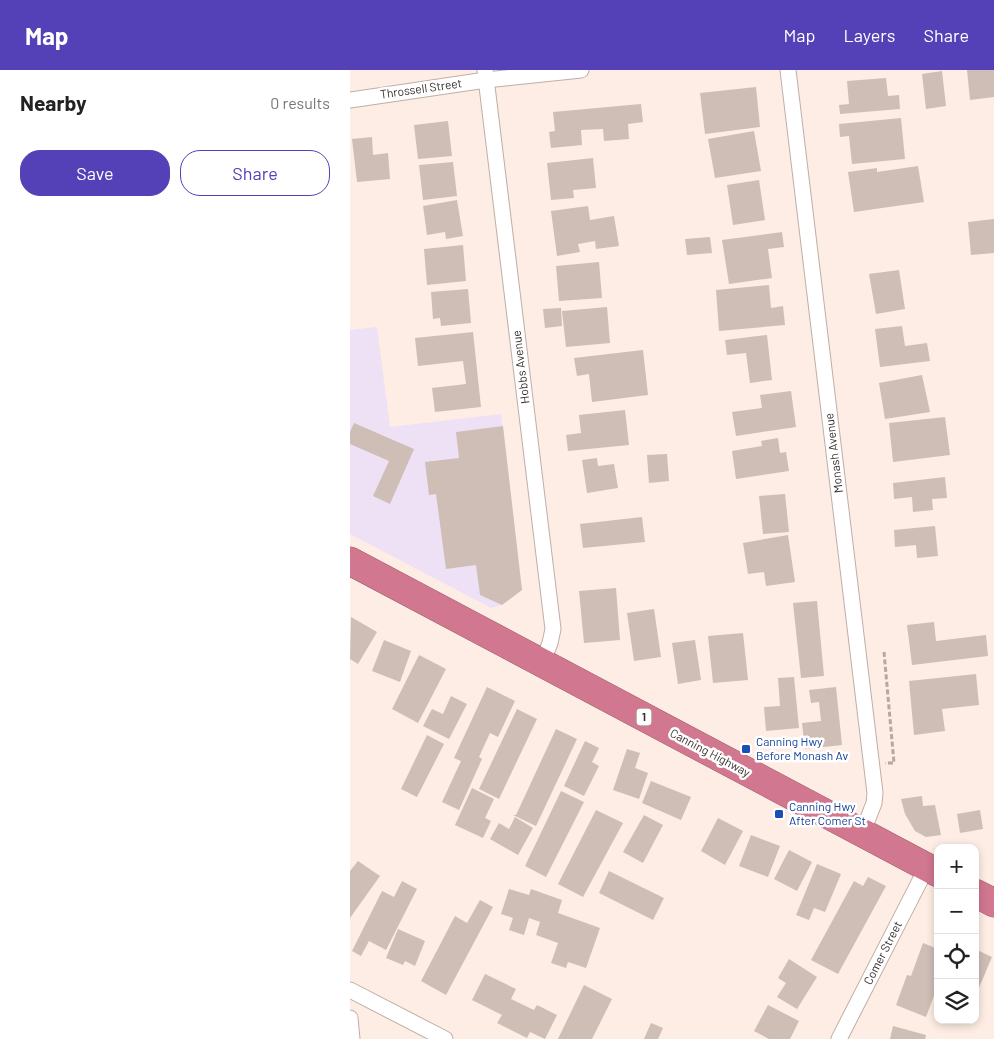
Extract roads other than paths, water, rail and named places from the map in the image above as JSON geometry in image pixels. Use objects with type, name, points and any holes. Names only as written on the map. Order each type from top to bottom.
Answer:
[{"type":"highway","name":"Canning Highway","points":[[350,561],[932,870]]},
{"type":"highway","points":[[979,895],[994,903]]},
{"type":"street","name":"Throssell Street","points":[[350,100],[485,75],[581,70]]},
{"type":"street","name":"Monash Avenue","points":[[788,70],[875,794],[874,804],[862,834]]},
{"type":"street","name":"Hobbs Avenue","points":[[485,75],[553,630],[542,663]]},
{"type":"street","name":"Comer Street","points":[[839,1039],[932,870]]},
{"type":"street","points":[[350,990],[445,1039]]},
{"type":"street","points":[[350,1018],[352,1039]]},
{"type":"place","name":"Canning Hwy Before Monash Av","points":[[746,749]]},
{"type":"place","name":"Canning Hwy After Comer St","points":[[779,814]]}]
